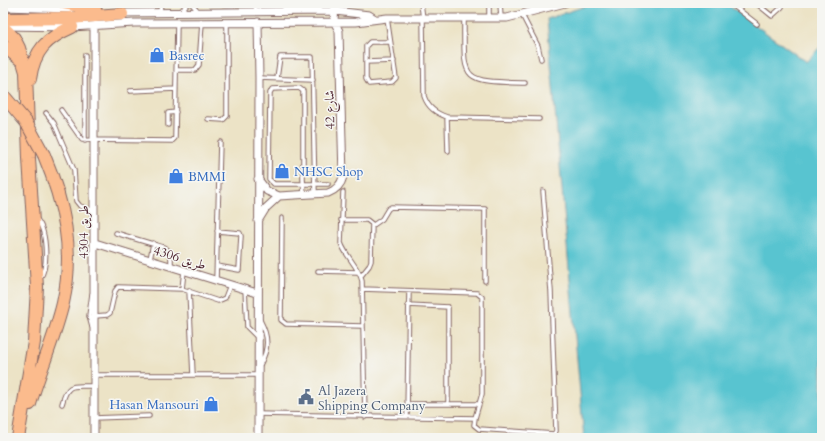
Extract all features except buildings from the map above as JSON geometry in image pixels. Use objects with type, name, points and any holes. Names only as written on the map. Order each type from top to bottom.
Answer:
[{"type":"highway","points":[[70,4],[95,9]]},
{"type":"highway","points":[[18,438],[34,337],[37,282],[28,158],[28,102],[26,72],[14,38],[3,19],[69,18],[122,14]]},
{"type":"highway","points":[[28,102],[32,67],[35,57],[47,42],[72,27]]},
{"type":"highway","points":[[3,44],[24,63]]},
{"type":"highway","points":[[3,95],[26,122],[44,154],[57,187],[68,244],[67,283],[59,319],[32,400],[22,438]]},
{"type":"street","points":[[276,11],[303,3]]},
{"type":"street","points":[[334,21],[335,3]]},
{"type":"street","name":"شارع 42","points":[[339,31],[344,21],[346,3]]},
{"type":"street","points":[[7,27],[72,27],[134,23],[368,22],[375,19],[387,18],[502,18],[522,15],[565,3]]},
{"type":"street","points":[[3,7],[95,9],[122,14],[345,11],[369,15],[375,19]]},
{"type":"street","points":[[177,13],[177,23]]},
{"type":"street","name":"شارع 42","points":[[334,21],[339,31],[343,176],[341,189]]},
{"type":"street","points":[[258,22],[258,438]]},
{"type":"street","name":"طريق 4304","points":[[94,26],[94,438]]},
{"type":"street","points":[[258,176],[267,191],[278,196],[316,195],[341,189]]},
{"type":"street","points":[[257,221],[266,208],[278,196]]},
{"type":"street","name":"طريق 4306","points":[[95,243],[257,293]]},
{"type":"lane","points":[[160,13],[161,3]]},
{"type":"lane","points":[[177,13],[190,3],[201,13]]},
{"type":"lane","points":[[254,3],[256,12]]},
{"type":"lane","points":[[421,3],[423,19],[424,96],[434,111],[447,117],[539,119]]},
{"type":"lane","points":[[488,3],[489,18]]},
{"type":"lane","points":[[500,3],[502,18]]},
{"type":"lane","points":[[730,3],[757,24]]},
{"type":"lane","points":[[756,3],[772,16],[782,7],[782,3]]},
{"type":"lane","points":[[522,15],[538,46],[541,59]]},
{"type":"lane","points":[[387,18],[397,75],[395,80],[392,82],[368,83],[366,79],[366,48],[368,43],[390,42]]},
{"type":"lane","points":[[464,18],[464,63],[470,75],[476,79],[487,82],[525,83]]},
{"type":"lane","points":[[208,119],[223,120],[227,116],[227,22]]},
{"type":"lane","points":[[61,110],[80,139],[85,141],[172,141],[175,138],[177,23]]},
{"type":"lane","points":[[177,70],[195,70],[199,65],[202,23]]},
{"type":"lane","points":[[85,56],[85,141]]},
{"type":"lane","points":[[277,78],[280,57],[310,56],[313,59],[316,195]]},
{"type":"lane","points":[[366,62],[394,61]]},
{"type":"lane","points":[[259,78],[313,80]]},
{"type":"lane","points":[[304,196],[303,184],[303,91],[299,88],[274,88],[271,90],[269,176],[271,183],[274,184],[303,184],[315,184],[328,184]]},
{"type":"lane","points":[[130,91],[176,89]]},
{"type":"lane","points":[[168,125],[168,113],[176,112]]},
{"type":"lane","points":[[46,113],[54,123],[74,170],[76,201],[80,206],[95,212]]},
{"type":"lane","points":[[447,117],[448,151]]},
{"type":"lane","points":[[216,280],[220,142]]},
{"type":"lane","points":[[258,176],[269,176]]},
{"type":"lane","points":[[341,189],[341,243],[344,251],[361,276],[365,417]]},
{"type":"lane","points":[[362,289],[477,293],[482,297],[482,394],[474,425],[479,429],[550,435],[554,434],[556,431],[551,291],[543,191]]},
{"type":"lane","points":[[372,226],[382,219],[391,207],[485,209],[485,281]]},
{"type":"lane","points":[[282,218],[280,320],[286,324],[362,326]]},
{"type":"lane","points":[[341,220],[367,220],[372,226],[371,261],[361,276]]},
{"type":"lane","points":[[217,232],[240,233],[241,236],[238,270],[236,271],[217,266]]},
{"type":"lane","points":[[116,233],[153,243],[169,250],[171,254],[171,266]]},
{"type":"lane","points":[[150,260],[153,243]]},
{"type":"lane","points":[[182,289],[184,270]]},
{"type":"lane","points":[[318,272],[358,272]]},
{"type":"lane","points":[[95,316],[107,315],[110,313],[114,291],[118,287],[182,289],[221,301],[225,298],[230,285]]},
{"type":"lane","points":[[95,288],[91,297],[89,311],[91,325],[95,334]]},
{"type":"lane","points":[[245,289],[247,327],[257,337]]},
{"type":"lane","points":[[189,290],[193,375]]},
{"type":"lane","points":[[407,415],[409,291]]},
{"type":"lane","points":[[408,305],[448,307],[448,404]]},
{"type":"lane","points":[[94,375],[193,375],[258,372],[265,355],[268,340],[266,331],[257,316]]},
{"type":"lane","points":[[62,404],[65,392],[68,389],[73,387],[94,386]]},
{"type":"lane","points":[[408,404],[479,404]]},
{"type":"lane","points":[[258,414],[365,417],[407,415],[475,418]]},
{"type":"lane","points":[[94,418],[149,416]]},
{"type":"water","points":[[594,3],[725,3],[806,62],[822,45],[822,438],[584,438],[547,19]]},
{"type":"place","name":"Basrec","points":[[157,55]]},
{"type":"place","name":"NHSC Shop","points":[[282,171]]},
{"type":"place","name":"BMMI","points":[[176,176]]},
{"type":"place","name":"Al Jazera Shipping Company","points":[[306,397]]},
{"type":"place","name":"Hasan Mansouri","points":[[211,404]]}]
